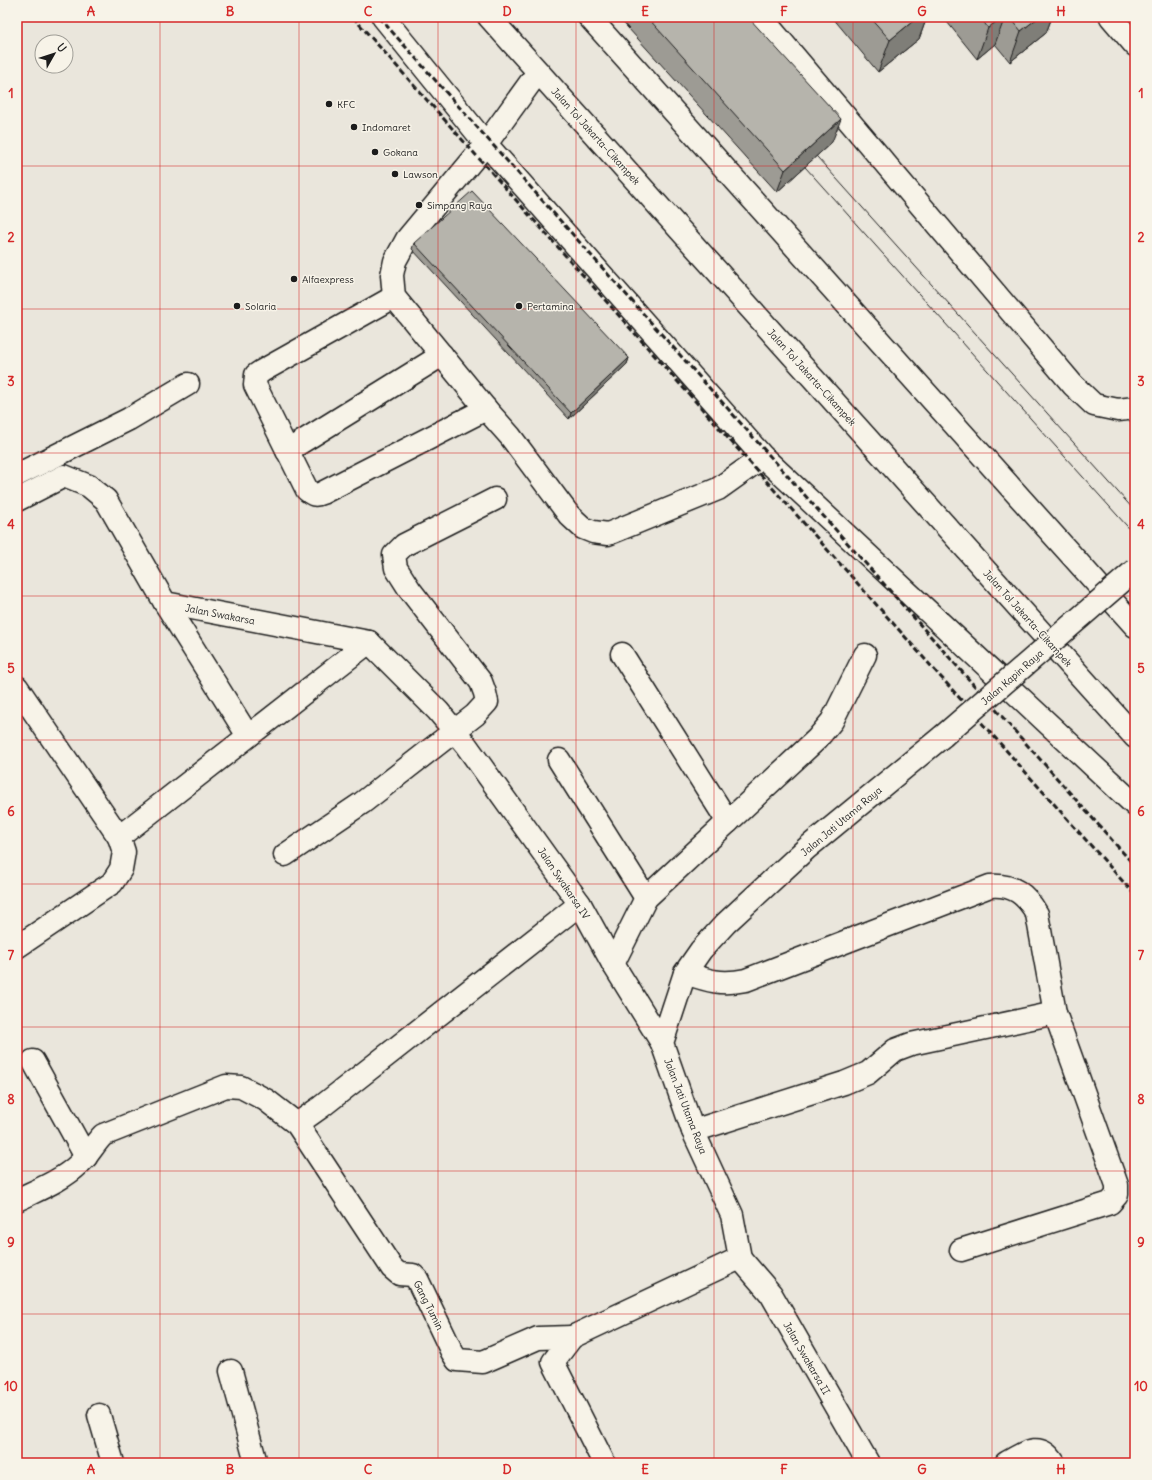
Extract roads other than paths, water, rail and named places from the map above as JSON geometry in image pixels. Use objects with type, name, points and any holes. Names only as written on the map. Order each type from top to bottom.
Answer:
[{"type":"main road","points":[[383,17],[486,144],[763,457],[1135,805]]},
{"type":"main road","name":"Jalan Tol Jakarta–Cikampek","points":[[489,17],[1135,737]]},
{"type":"main road","points":[[589,17],[1135,626]]},
{"type":"main road","points":[[761,17],[1073,385],[1094,405],[1118,410],[1135,408]]},
{"type":"main road","points":[[1111,17],[1135,45]]},
{"type":"main road","points":[[538,72],[486,144],[406,239],[395,261],[392,275],[394,297],[510,436],[569,515],[582,528],[593,532],[608,534],[718,489],[763,457]]},
{"type":"main road","points":[[394,297],[262,370],[256,375],[255,385],[307,490],[312,494],[317,495],[486,408]]},
{"type":"main road","points":[[287,450],[442,355]]},
{"type":"main road","points":[[17,475],[129,419],[188,384]]},
{"type":"main road","points":[[17,500],[64,476],[89,486],[106,500],[165,603],[248,736]]},
{"type":"main road","points":[[285,855],[362,803],[455,731],[487,702],[486,693],[481,682],[410,590],[396,568],[394,556],[404,545],[495,499]]},
{"type":"main road","name":"Jalan Kapin Raya","points":[[943,736],[1135,570]]},
{"type":"main road","name":"Jalan Swakarsa","points":[[165,603],[369,642]]},
{"type":"main road","points":[[119,837],[369,642],[438,711],[455,731]]},
{"type":"main road","points":[[622,654],[728,822]]},
{"type":"main road","points":[[613,964],[646,898],[817,739],[832,720],[865,655]]},
{"type":"main road","points":[[17,687],[119,837],[124,852],[121,869],[112,883],[17,948]]},
{"type":"main road","name":"Jalan Swakarsa IV","points":[[455,731],[580,904],[613,964],[662,1043]]},
{"type":"main road","name":"Jalan Jati Utama Raya","points":[[740,1258],[732,1215],[693,1131],[662,1043],[685,973],[701,950],[726,923],[807,848],[943,736]]},
{"type":"main road","points":[[559,760],[631,877],[646,898]]},
{"type":"main road","points":[[685,973],[712,982],[731,983],[746,980],[990,886],[1008,886],[1018,891],[1032,905],[1037,914],[1055,1014],[1117,1185],[1117,1195],[1110,1203],[961,1250]]},
{"type":"main road","points":[[17,1200],[68,1173],[86,1157],[102,1135],[226,1086],[241,1087],[266,1100],[297,1124],[321,1107],[580,904]]},
{"type":"main road","points":[[693,1131],[844,1083],[868,1073],[895,1050],[911,1044],[1055,1014]]},
{"type":"main road","points":[[33,1061],[86,1157]]},
{"type":"main road","name":"Gang Tumin","points":[[297,1124],[392,1268],[399,1274],[413,1275],[417,1279],[457,1360],[482,1362],[538,1338],[572,1337]]},
{"type":"main road","points":[[604,1463],[553,1362],[572,1337],[740,1258]]},
{"type":"main road","name":"Jalan Swakarsa II","points":[[740,1258],[771,1294],[868,1463]]},
{"type":"main road","points":[[231,1371],[256,1463]]},
{"type":"main road","points":[[99,1416],[113,1463]]},
{"type":"main road","points":[[1006,1463],[1027,1451],[1041,1450],[1050,1456],[1054,1463]]},
{"type":"tram line","points":[[809,148],[1135,511]]},
{"type":"tram line","points":[[797,158],[1135,535]]},
{"type":"railway","points":[[353,17],[1135,895]]},
{"type":"railway","points":[[379,17],[1135,866]]},
{"type":"place","name":"KFC","points":[[329,104]]},
{"type":"place","name":"Indomaret","points":[[354,127]]},
{"type":"place","name":"Gokana","points":[[375,152]]},
{"type":"place","name":"Lawson","points":[[395,174]]},
{"type":"place","name":"Simpang Raya","points":[[419,205]]},
{"type":"place","name":"Alfaexpress","points":[[294,279]]},
{"type":"place","name":"Solaria","points":[[237,306]]},
{"type":"place","name":"Pertamina","points":[[519,306]]}]
